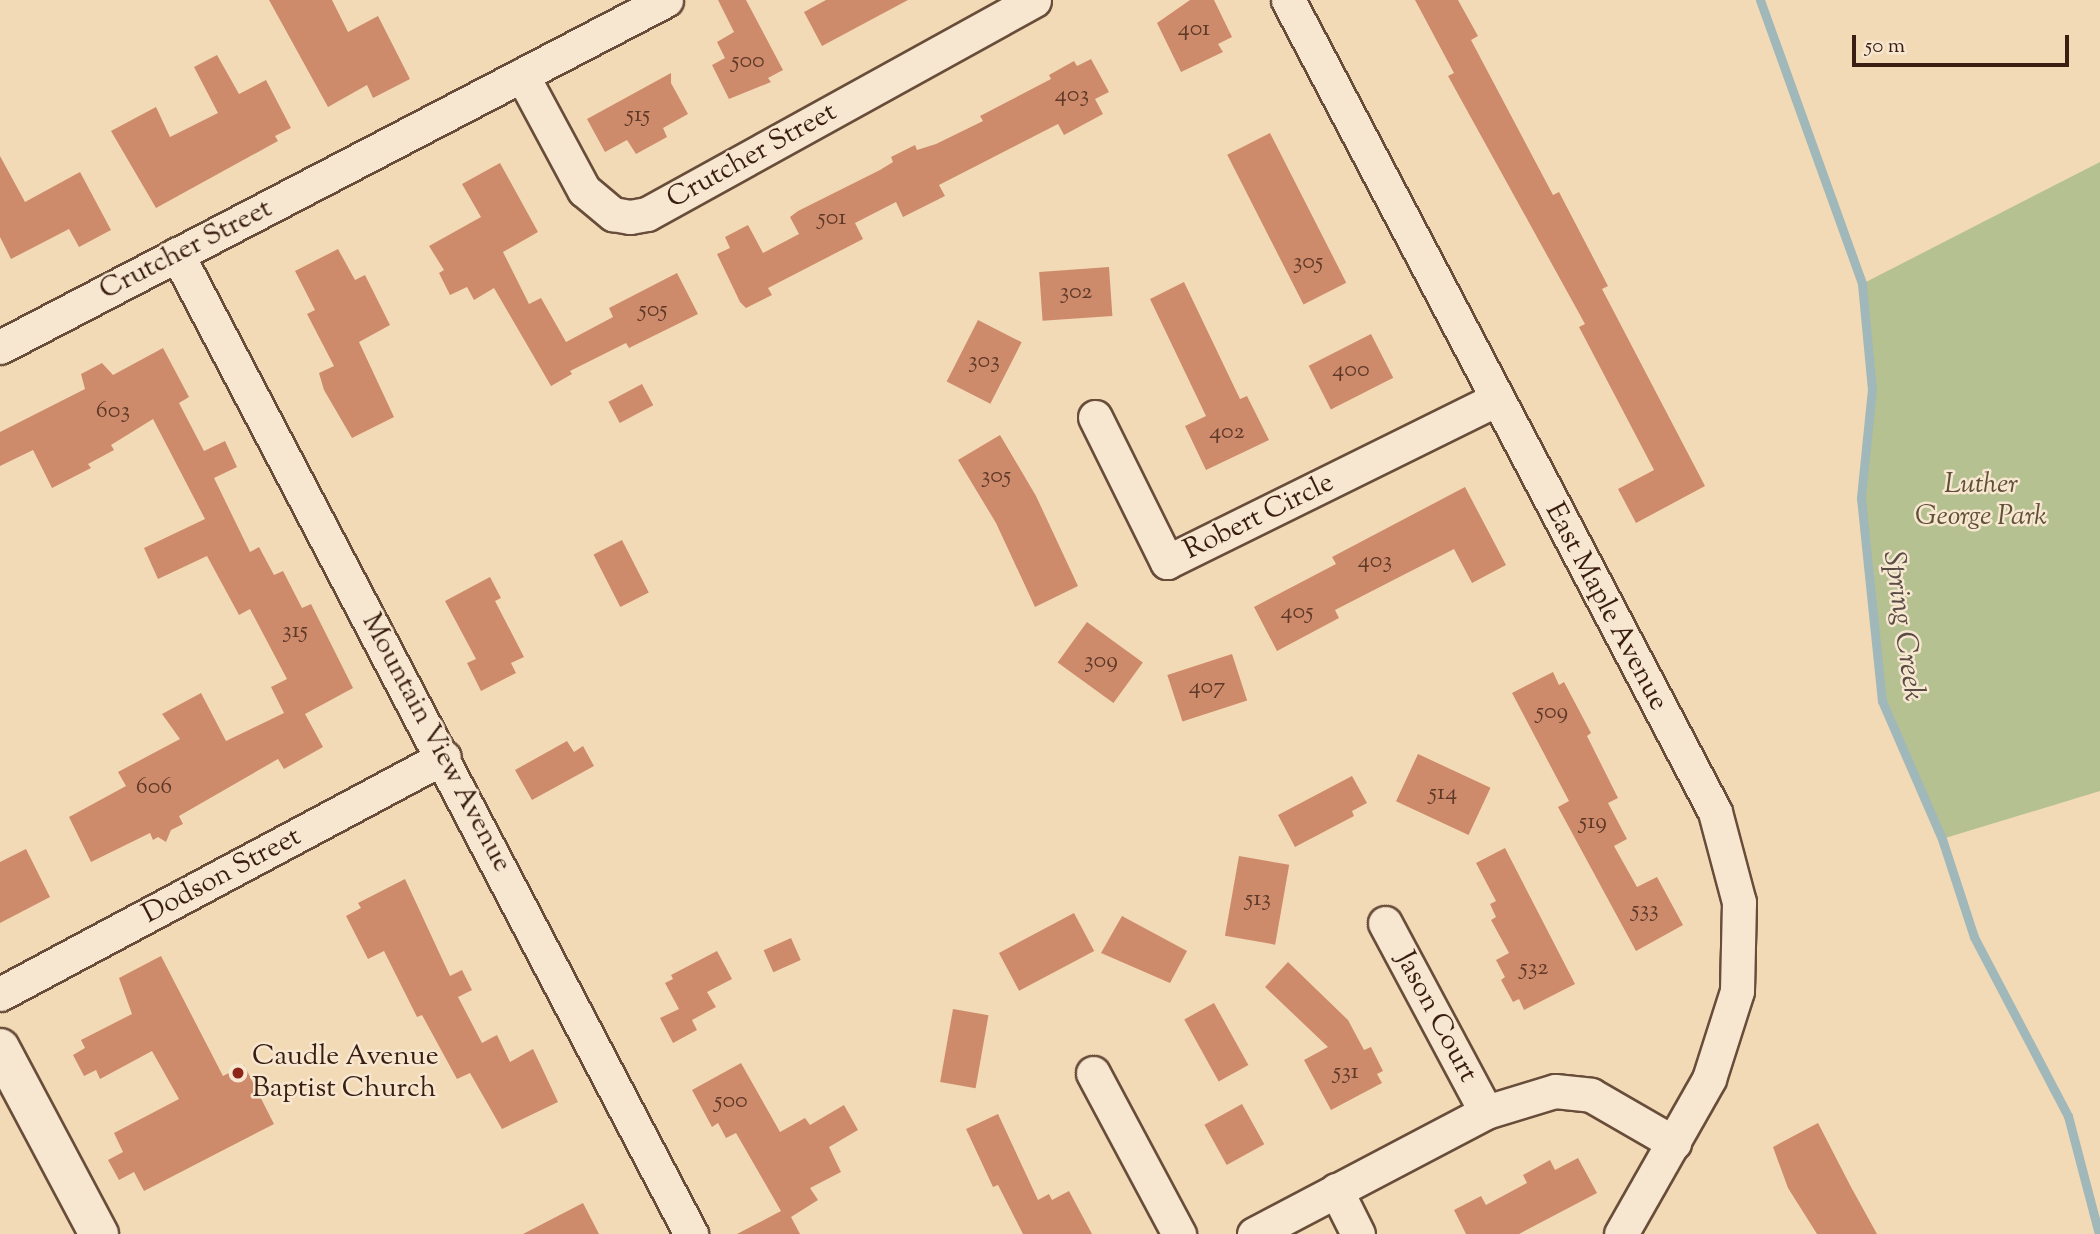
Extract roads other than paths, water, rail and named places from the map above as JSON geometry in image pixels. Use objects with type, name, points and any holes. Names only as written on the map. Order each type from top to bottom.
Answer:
[{"type":"street","name":"Crutcher Street","points":[[0,347],[666,0]]},
{"type":"street","name":"Crutcher Street","points":[[522,75],[584,190],[613,214],[630,217],[647,214],[1034,0]]},
{"type":"street","name":"East Maple Avenue","points":[[1288,0],[1495,400],[1714,812],[1739,902],[1737,990],[1709,1079],[1621,1234]]},
{"type":"street","name":"Mountain View Avenue","points":[[177,254],[444,757],[691,1234]]},
{"type":"street","name":"Robert Circle","points":[[1096,417],[1167,562],[1495,400]]},
{"type":"street","name":"Dodson Street","points":[[0,994],[444,757]]},
{"type":"street","name":"Jason Court","points":[[1385,923],[1486,1112]]},
{"type":"street","points":[[0,1048],[99,1234]]},
{"type":"street","points":[[1093,1073],[1179,1234]]},
{"type":"street","points":[[1254,1234],[1486,1112],[1555,1091],[1591,1095],[1674,1143]]},
{"type":"street","points":[[1336,1190],[1358,1234]]},
{"type":"waterway","name":"Spring Creek","points":[[1760,0],[1862,284],[1872,389],[1861,498],[1882,701],[1942,839],[1974,937],[2068,1116],[2099,1234]]},
{"type":"place","name":"Caudle Avenue Baptist Church","points":[[238,1073]]},
{"type":"park label","name":"Luther George Park","points":[[1981,501]]}]
